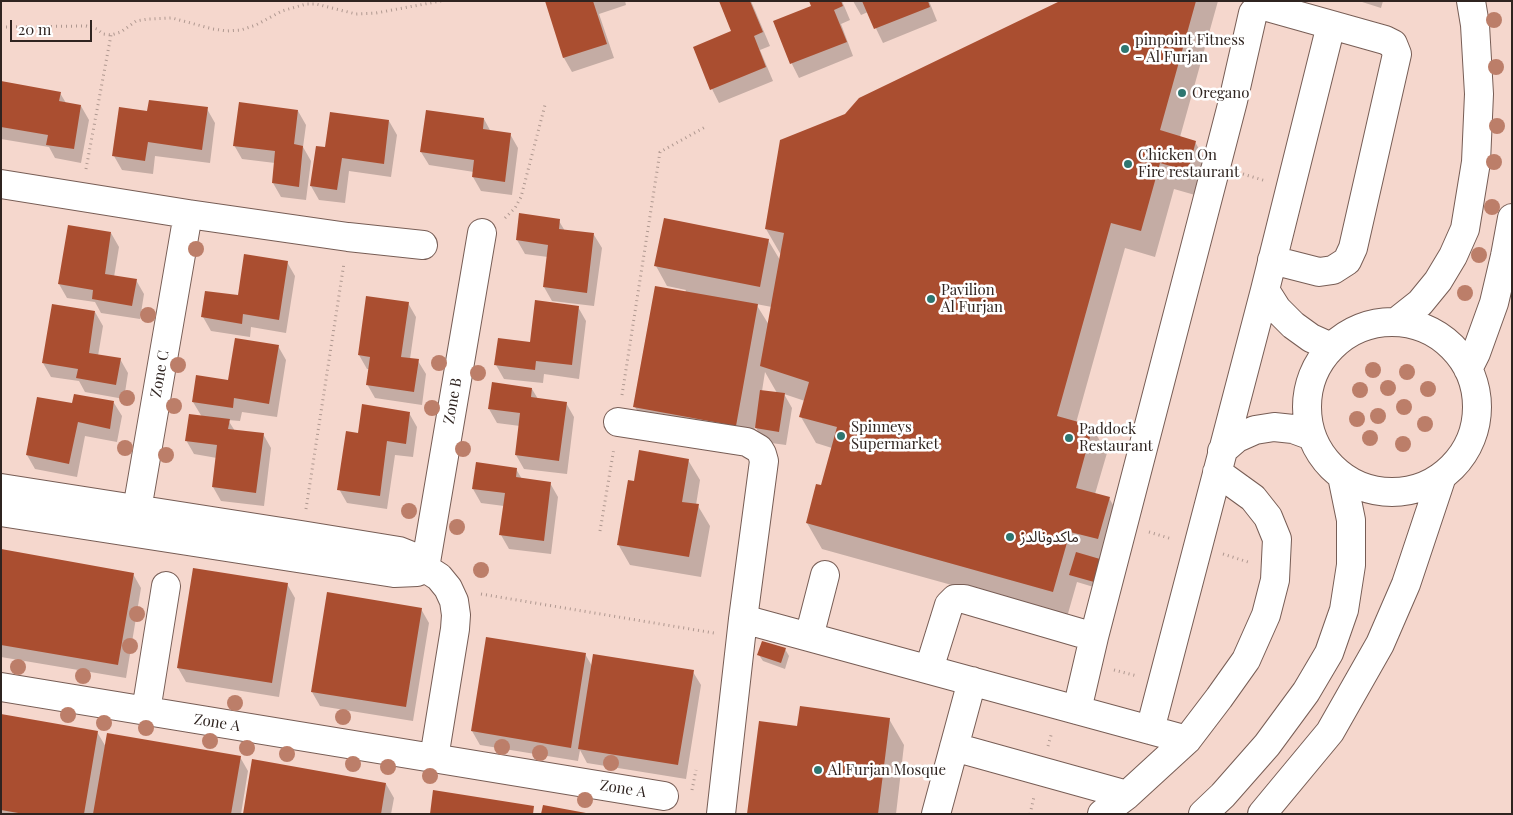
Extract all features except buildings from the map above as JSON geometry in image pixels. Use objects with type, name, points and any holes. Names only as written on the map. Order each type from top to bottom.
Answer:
[{"type":"street","points":[[1396,322],[1420,304],[1438,281],[1466,229],[1476,162],[1479,94],[1475,25],[1471,1]]},
{"type":"street","points":[[1077,710],[1255,9],[1259,6],[1331,24],[1390,42],[1396,48],[1397,54],[1353,248],[1347,261],[1333,270],[1319,272],[1272,260]]},
{"type":"street","points":[[1150,730],[1265,290],[1331,24]]},
{"type":"street","points":[[1,184],[348,238],[423,245]]},
{"type":"street","name":"Zone C","points":[[135,521],[188,214]]},
{"type":"street","points":[[1468,369],[1476,353],[1494,303],[1512,218]]},
{"type":"street","name":"Zone B","points":[[425,568],[482,233]]},
{"type":"street","points":[[1265,290],[1278,309],[1293,325],[1311,338],[1331,347]]},
{"type":"street","points":[[1396,322],[1418,326],[1438,336],[1456,350],[1468,369],[1476,392],[1477,416],[1471,439],[1459,460],[1442,476],[1423,486],[1402,491],[1381,491],[1361,486],[1342,476],[1324,458],[1312,436],[1306,412],[1309,389],[1317,366],[1331,347],[1350,333],[1372,324],[1396,322]]},
{"type":"street","points":[[618,422],[740,440],[759,449],[764,462],[742,628],[721,814]]},
{"type":"street","points":[[1220,462],[1237,438],[1255,430],[1274,427],[1293,428],[1312,436]]},
{"type":"street","points":[[1102,814],[1127,795],[1187,740],[1246,660],[1266,615],[1275,580],[1277,539],[1268,517],[1220,462]]},
{"type":"street","points":[[1203,814],[1223,795],[1267,745],[1306,692],[1329,653],[1344,610],[1351,565],[1351,520],[1342,476]]},
{"type":"street","points":[[1262,814],[1330,732],[1380,644],[1406,584],[1442,476]]},
{"type":"street","points":[[1,488],[135,521],[394,573],[417,572],[425,568]]},
{"type":"street","points":[[1,512],[301,535],[399,551],[417,560],[439,577],[448,588],[455,608],[456,629],[434,758]]},
{"type":"street","points":[[809,637],[825,575]]},
{"type":"street","points":[[146,711],[166,586]]},
{"type":"street","points":[[929,669],[949,605],[955,599],[964,599],[1091,650]]},
{"type":"street","points":[[742,628],[809,637],[1187,740]]},
{"type":"street","points":[[938,813],[972,681]]},
{"type":"street","name":"Zone A","points":[[1,687],[664,796]]},
{"type":"street","points":[[954,747],[1127,795]]},
{"type":"path","points":[[1,27],[86,26],[97,29],[103,34],[111,35],[121,32],[136,21],[172,18],[227,31],[256,26],[282,10],[306,4],[316,4],[356,14],[376,13],[441,1]]},
{"type":"path","points":[[81,197],[111,35]]},
{"type":"path","points":[[482,233],[505,218],[515,208],[521,197],[545,105]]},
{"type":"path","points":[[600,531],[660,152],[707,126]]},
{"type":"path","points":[[1216,166],[1290,188]]},
{"type":"path","points":[[301,535],[348,238]]},
{"type":"path","points":[[448,588],[742,628]]},
{"type":"path","points":[[1091,650],[1162,683]]},
{"type":"place","name":"pinpoint Fitness - Al Furjan","points":[[1125,49]]},
{"type":"place","name":"Oregano","points":[[1182,93]]},
{"type":"place","name":"Chicken On Fire restaurant","points":[[1128,164]]},
{"type":"place","name":"Pavilion Al Furjan","points":[[931,299]]},
{"type":"place","name":"Spinneys Supermarket","points":[[841,436]]},
{"type":"place","name":"Paddock Restaurant","points":[[1069,438]]},
{"type":"place","name":"ماكدونالدز","points":[[1010,537]]},
{"type":"place","name":"Al Furjan Mosque","points":[[818,770]]}]
